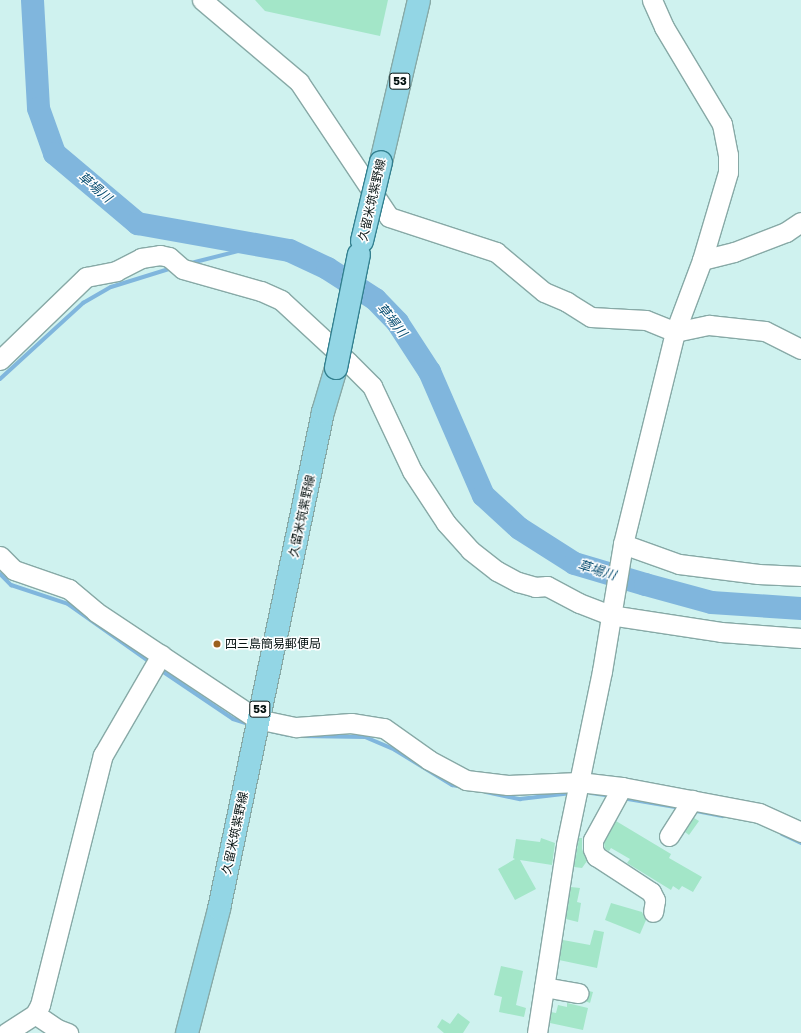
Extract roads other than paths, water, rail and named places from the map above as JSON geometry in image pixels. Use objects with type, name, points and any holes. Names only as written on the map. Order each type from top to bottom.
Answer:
[{"type":"main road","name":"久留米筑紫野線","points":[[187,1033],[221,901],[257,719],[323,412],[336,368],[361,247],[419,0]]},
{"type":"street","points":[[202,0],[300,82],[389,217],[496,252],[544,292],[567,302],[591,317],[646,320],[674,332],[709,325],[765,331],[801,349]]},
{"type":"street","points":[[537,1033],[566,845],[602,671],[610,611],[622,546],[674,332],[702,260],[728,172],[728,154],[722,124],[664,27],[652,0]]},
{"type":"street","points":[[702,260],[741,249],[786,232],[801,222]]},
{"type":"street","points":[[0,360],[86,277],[116,271],[141,258],[160,255],[169,257],[183,269],[261,291],[281,300],[372,386],[412,470],[429,499],[446,523],[470,550],[497,571],[518,582],[535,587],[547,586],[579,603],[610,611],[721,632],[801,638]]},
{"type":"street","points":[[622,546],[679,564],[758,574],[801,576]]},
{"type":"street","points":[[0,556],[14,570],[69,589],[96,612],[257,719],[296,727],[351,723],[384,728],[429,760],[466,780],[508,785],[580,782],[622,787],[759,813],[801,832]]},
{"type":"street","points":[[6,1033],[35,1014],[40,1005],[103,755],[161,655]]},
{"type":"street","points":[[622,787],[593,840],[593,849],[596,856],[651,892],[655,900],[653,912]]},
{"type":"street","points":[[669,836],[692,800]]},
{"type":"street","points":[[544,987],[578,993]]},
{"type":"street","points":[[35,1014],[57,1029],[68,1033]]},
{"type":"waterway","name":"草場川","points":[[32,0],[38,108],[54,153],[137,223],[289,250],[327,268],[375,299],[397,322],[429,371],[483,495],[519,528],[574,563],[645,584],[711,602],[801,608]]},
{"type":"waterway","points":[[191,263],[262,245]]},
{"type":"waterway","points":[[0,379],[83,303],[111,287],[172,268]]},
{"type":"waterway","points":[[0,574],[11,585],[68,604],[150,662]]},
{"type":"waterway","points":[[159,669],[233,719],[252,725]]},
{"type":"waterway","points":[[266,730],[288,735]]},
{"type":"waterway","points":[[301,736],[365,737],[395,750],[452,785],[462,787]]},
{"type":"waterway","points":[[486,792],[520,799],[572,793]]},
{"type":"waterway","points":[[591,793],[612,796]]},
{"type":"waterway","points":[[622,798],[681,808]]},
{"type":"waterway","points":[[691,810],[722,816]]},
{"type":"waterway","points":[[782,834],[801,843]]},
{"type":"place","name":"四三島簡易郵便局","points":[[217,644]]}]
